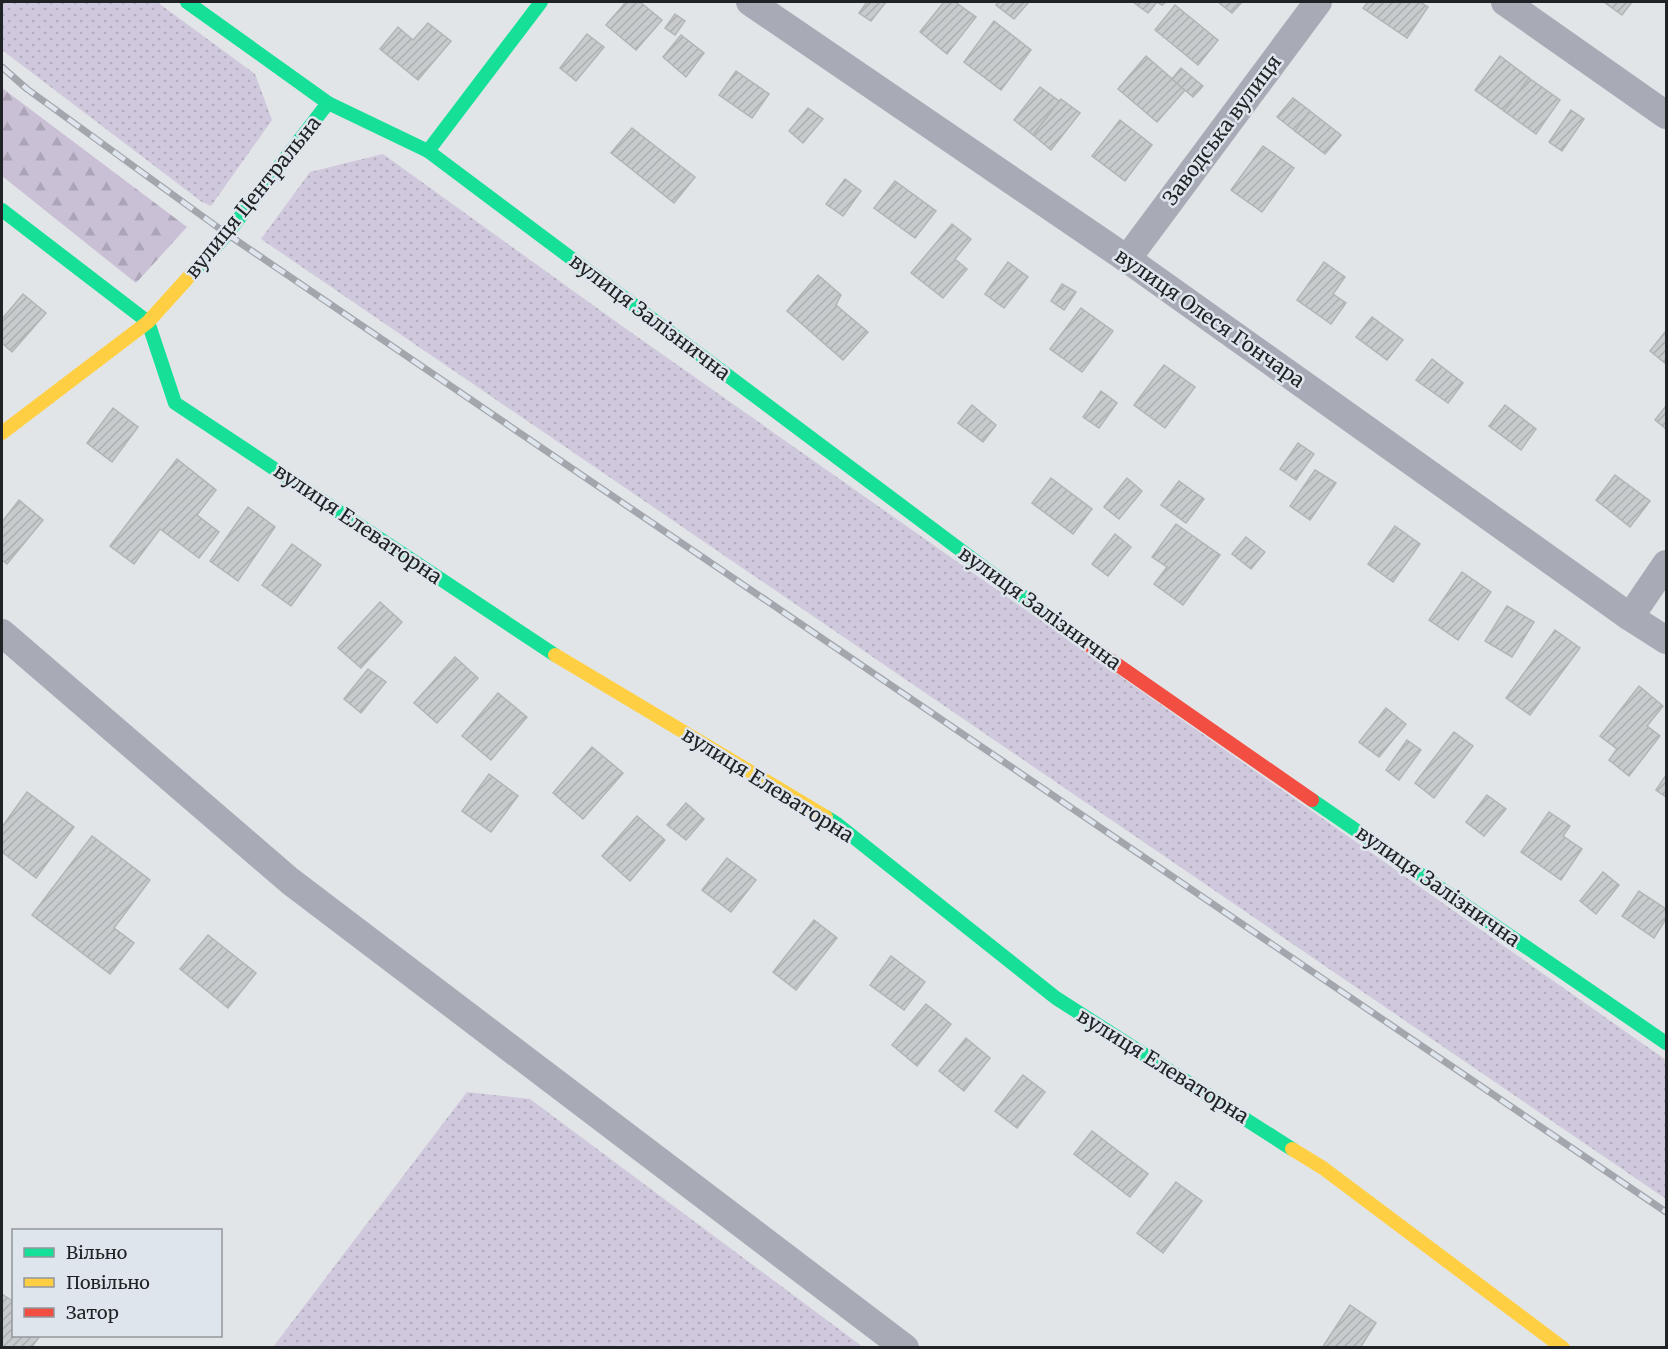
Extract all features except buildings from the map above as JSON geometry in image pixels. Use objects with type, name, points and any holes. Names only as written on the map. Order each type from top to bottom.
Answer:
[{"type":"street","points":[[187,2],[328,103]]},
{"type":"street","points":[[428,151],[541,2]]},
{"type":"street","name":"вулиця Олеся Гончара","points":[[750,2],[1127,259],[1666,640]]},
{"type":"street","name":"Заводська вулиця","points":[[1127,259],[1318,2]]},
{"type":"street","points":[[1505,2],[1666,115]]},
{"type":"street","name":"вулиця Центральна","points":[[2,432],[148,322],[227,234],[328,103],[428,151]]},
{"type":"street","name":"вулиця Залізнична","points":[[428,151],[1090,646],[1666,1043]]},
{"type":"street","points":[[2,210],[148,322]]},
{"type":"street","name":"вулиця Елеваторна","points":[[148,322],[175,403],[579,670],[837,824],[1056,998],[1323,1168],[1563,1347]]},
{"type":"street","points":[[1630,616],[1666,564]]},
{"type":"street","points":[[2,633],[290,881],[905,1347]]},
{"type":"shaded area","points":[[2,2],[157,2],[255,74],[272,120],[211,206],[202,202],[2,50]]},
{"type":"shaded area","points":[[383,154],[622,326],[1666,1060],[1666,1199],[261,239],[310,172]]},
{"type":"shaded area","points":[[467,1092],[530,1099],[863,1347],[273,1347]]},
{"type":"green space","points":[[2,88],[187,227],[136,283],[2,176]]},
{"type":"railway","points":[[2,67],[27,89],[227,234],[1666,1212]]},
{"type":"traffic: fast","points":[[187,2],[328,103],[428,151],[541,2]]},
{"type":"traffic: fast","points":[[195,270],[227,234],[328,103]]},
{"type":"traffic: fast","points":[[428,151],[1066,629]]},
{"type":"traffic: fast","points":[[2,210],[148,322],[175,403],[555,655]]},
{"type":"traffic: fast","points":[[1312,800],[1666,1043]]},
{"type":"traffic: fast","points":[[826,817],[1056,998],[1292,1149]]},
{"type":"traffic: slow","points":[[2,433],[148,322],[195,270]]},
{"type":"traffic: slow","points":[[555,655],[826,817]]},
{"type":"traffic: slow","points":[[1292,1149],[1323,1168],[1563,1348]]},
{"type":"traffic: jam","points":[[1066,629],[1312,800]]}]
